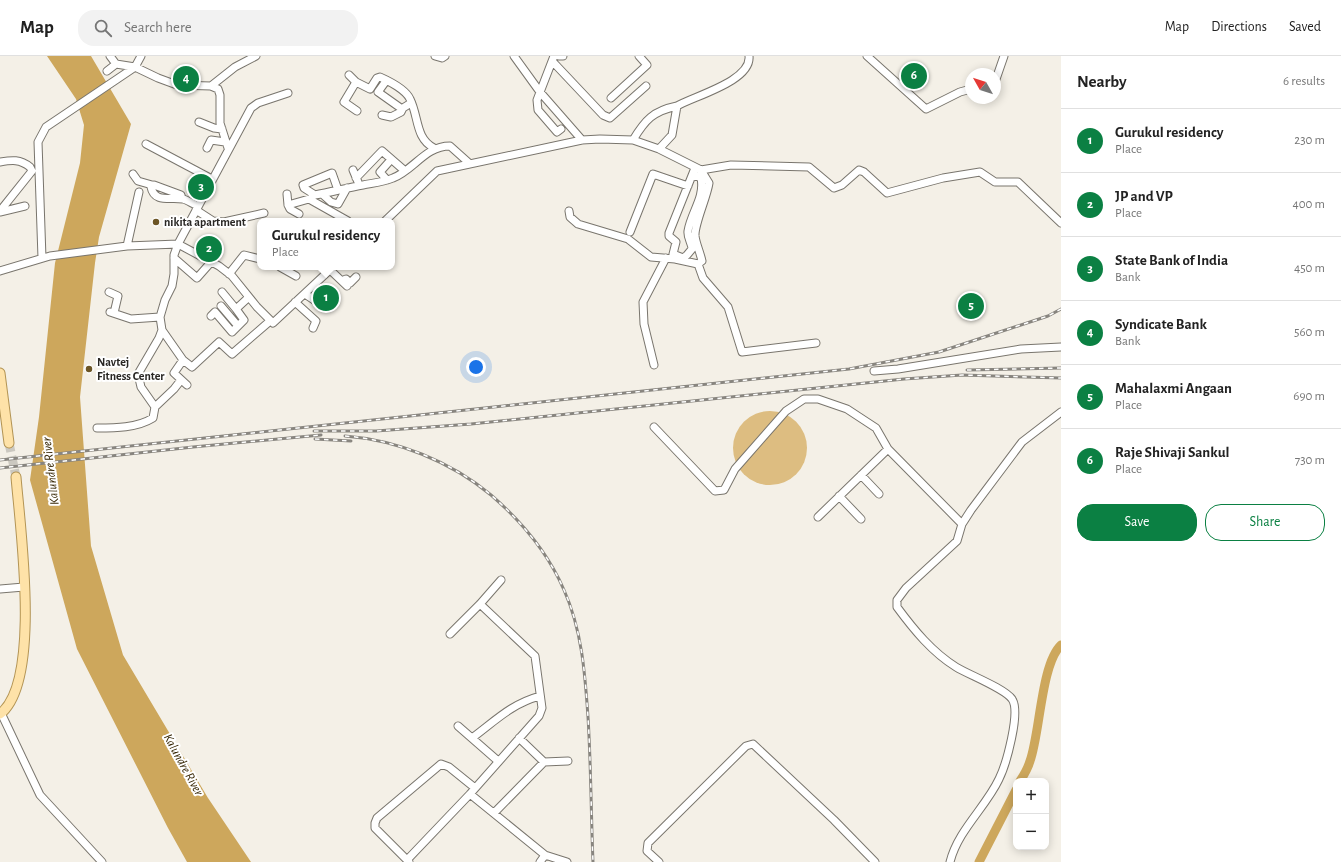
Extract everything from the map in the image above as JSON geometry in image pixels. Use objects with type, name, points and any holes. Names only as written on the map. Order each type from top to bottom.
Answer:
[{"type":"main road","points":[[0,373],[9,443]]},
{"type":"main road","points":[[1,714],[12,698],[19,679],[25,641],[24,587],[16,477]]},
{"type":"street","points":[[110,56],[116,64],[135,67],[177,85],[212,86],[220,92],[219,114],[226,145]]},
{"type":"street","points":[[42,258],[38,142],[46,127],[112,84],[135,67],[141,56]]},
{"type":"street","points":[[212,86],[235,67],[256,56]]},
{"type":"street","points":[[435,56],[442,58],[445,56]]},
{"type":"street","points":[[514,56],[540,92],[582,140]]},
{"type":"street","points":[[555,58],[563,56]]},
{"type":"street","points":[[610,98],[647,66],[639,56]]},
{"type":"street","points":[[633,140],[643,125],[655,112],[677,106],[718,89],[742,72],[749,62],[749,56]]},
{"type":"street","points":[[867,56],[926,109],[960,92],[965,91]]},
{"type":"street","points":[[1000,68],[1004,56]]},
{"type":"street","points":[[555,58],[537,100],[538,110],[557,132],[561,129]]},
{"type":"street","points":[[555,58],[603,116],[610,118],[646,86]]},
{"type":"street","points":[[107,71],[116,64]]},
{"type":"street","points":[[349,75],[356,82],[370,89],[379,77],[407,94],[412,103],[423,140],[434,148]]},
{"type":"street","points":[[386,81],[378,92],[402,109]]},
{"type":"street","points":[[356,82],[344,102],[357,111]]},
{"type":"street","points":[[288,93],[258,103],[251,108],[226,145],[212,179],[178,244],[174,258],[172,286],[165,300],[160,317],[162,330],[183,360],[192,367],[216,346],[222,343],[230,356],[270,321],[272,323],[305,294],[328,270]]},
{"type":"street","points":[[382,115],[394,116],[412,103]]},
{"type":"street","points":[[659,149],[672,135],[677,106]]},
{"type":"street","points":[[198,122],[214,128],[222,129]]},
{"type":"street","points":[[207,148],[211,140],[226,145]]},
{"type":"street","points":[[387,218],[437,171],[582,140],[633,140],[659,149],[698,169],[709,183],[706,198],[696,224],[695,234],[702,260],[698,264]]},
{"type":"street","points":[[146,144],[212,179]]},
{"type":"street","points":[[338,190],[332,173],[303,185],[304,188],[312,195],[322,194],[394,178],[434,148],[450,146],[469,163]]},
{"type":"street","points":[[356,178],[382,151],[405,171]]},
{"type":"street","points":[[0,162],[14,160],[20,161],[30,166],[32,171],[0,211]]},
{"type":"street","points":[[386,180],[380,172],[388,163]]},
{"type":"street","points":[[692,177],[697,176],[701,178],[702,194],[690,222],[687,234],[692,249],[687,255],[679,257],[673,254],[676,240],[669,236],[692,177],[698,169],[731,165],[809,167],[834,188],[842,185],[859,170],[864,172],[887,193],[943,178],[980,172],[995,182],[1018,182],[1061,223]]},
{"type":"street","points":[[353,170],[359,186]]},
{"type":"street","points":[[133,174],[138,181],[176,192],[181,195],[182,199],[218,222],[264,213]]},
{"type":"street","points":[[630,232],[653,174],[688,186]]},
{"type":"street","points":[[152,185],[152,193],[157,197],[177,200],[182,199]]},
{"type":"street","points":[[322,194],[331,202],[338,204],[346,188]]},
{"type":"street","points":[[302,191],[309,200],[342,218]]},
{"type":"street","points":[[127,246],[139,192]]},
{"type":"street","points":[[287,194],[290,210],[299,214]]},
{"type":"street","points":[[288,205],[309,200]]},
{"type":"street","points":[[0,211],[25,206]]},
{"type":"street","points":[[569,211],[570,217],[578,224],[628,239],[651,257],[666,258],[698,264]]},
{"type":"street","points":[[0,271],[50,256],[99,251],[127,246],[178,244],[212,261],[229,274],[270,321]]},
{"type":"street","points":[[229,274],[244,255],[257,259]]},
{"type":"street","points":[[174,258],[197,278],[212,261]]},
{"type":"street","points":[[654,365],[644,324],[644,302],[653,280],[666,258]]},
{"type":"street","points":[[698,264],[703,278],[728,307],[742,352],[816,343]]},
{"type":"street","points":[[285,270],[296,276]]},
{"type":"street","points":[[332,270],[346,283],[350,283],[356,277]]},
{"type":"street","points":[[109,292],[118,296],[112,313],[131,319],[160,317]]},
{"type":"street","points":[[222,292],[228,299],[244,319],[231,332],[213,314],[228,299]]},
{"type":"street","points":[[305,294],[320,304]]},
{"type":"street","points":[[236,309],[249,297]]},
{"type":"street","points":[[295,302],[316,321],[313,328]]},
{"type":"street","points":[[221,306],[238,326]]},
{"type":"street","points":[[155,407],[141,387],[138,374],[162,330]]},
{"type":"street","points":[[874,371],[898,369],[1021,349],[1061,347]]},
{"type":"street","points":[[97,428],[145,423],[153,418],[155,407],[174,389],[184,383],[174,373],[183,360]]},
{"type":"street","points":[[654,427],[715,490],[724,490],[735,469],[786,412],[804,399],[818,399],[847,409],[876,428],[888,449],[962,524]]},
{"type":"street","points":[[950,862],[956,845],[1000,778],[1010,744],[1014,711],[1012,699],[1004,693],[956,667],[926,643],[897,607],[896,600],[906,588],[957,541],[962,524],[971,510],[1022,442],[1061,412]]},
{"type":"street","points":[[818,517],[888,449]]},
{"type":"street","points":[[861,475],[879,494]]},
{"type":"street","points":[[839,496],[861,519]]},
{"type":"street","points":[[450,634],[480,604],[501,580]]},
{"type":"street","points":[[0,589],[24,587]]},
{"type":"street","points":[[475,788],[449,767],[441,764],[377,818],[375,823],[376,828],[408,861],[470,794],[538,716],[542,708],[535,656],[480,604]]},
{"type":"street","points":[[472,738],[523,701],[540,696]]},
{"type":"street","points":[[1,714],[40,795],[102,862]]},
{"type":"street","points":[[458,726],[498,761]]},
{"type":"street","points":[[519,738],[544,762]]},
{"type":"street","points":[[659,862],[647,851],[648,843],[750,744],[753,744],[828,814],[875,862]]},
{"type":"street","points":[[494,813],[544,762],[568,761]]},
{"type":"street","points":[[470,794],[545,855],[567,862]]},
{"type":"street","points":[[540,862],[545,855]]},
{"type":"shaded area","points":[[770,411],[784,414],[796,422],[804,434],[807,448],[804,462],[796,474],[784,482],[770,485],[756,482],[744,474],[736,462],[733,448],[736,434],[744,422],[756,414]]},
{"type":"water","name":"Kalundre River","points":[[47,56],[91,56],[131,124],[99,237],[80,397],[91,546],[123,655],[208,798],[251,862],[187,862],[168,828],[77,649],[30,480],[39,417],[55,263],[80,163],[84,125],[76,99]]},
{"type":"waterway","points":[[1022,778],[1028,766],[1033,749],[1049,667],[1054,654],[1061,645]]},
{"type":"waterway","points":[[979,862],[1013,796]]},
{"type":"tunnel","points":[[9,443],[16,477]]},
{"type":"railway","points":[[0,460],[849,369],[939,352],[1048,316],[1061,309]]},
{"type":"railway","points":[[967,370],[1061,368]]},
{"type":"railway","points":[[314,431],[376,431],[471,424],[904,379],[962,375],[1061,378]]},
{"type":"railway","points":[[0,468],[321,435]]},
{"type":"railway","points":[[345,436],[365,438],[403,447],[440,462],[475,483],[502,505],[533,538],[558,576],[570,605],[582,652],[586,685],[589,735],[593,862]]},
{"type":"railway","points":[[315,439],[351,441]]},
{"type":"place","name":"Raje Shivaji Sankul","points":[[914,76]]},
{"type":"place","name":"Syndicate Bank","points":[[186,79]]},
{"type":"place","name":"State Bank of India","points":[[201,187]]},
{"type":"place","name":"nikita apartment","points":[[156,222]]},
{"type":"place","name":"JP and VP","points":[[209,249]]},
{"type":"place","name":"Gurukul residency","points":[[326,298]]},
{"type":"place","name":"Mahalaxmi Angaan","points":[[971,306]]},
{"type":"place","name":"Navtej Fitness Center","points":[[89,369]]}]
